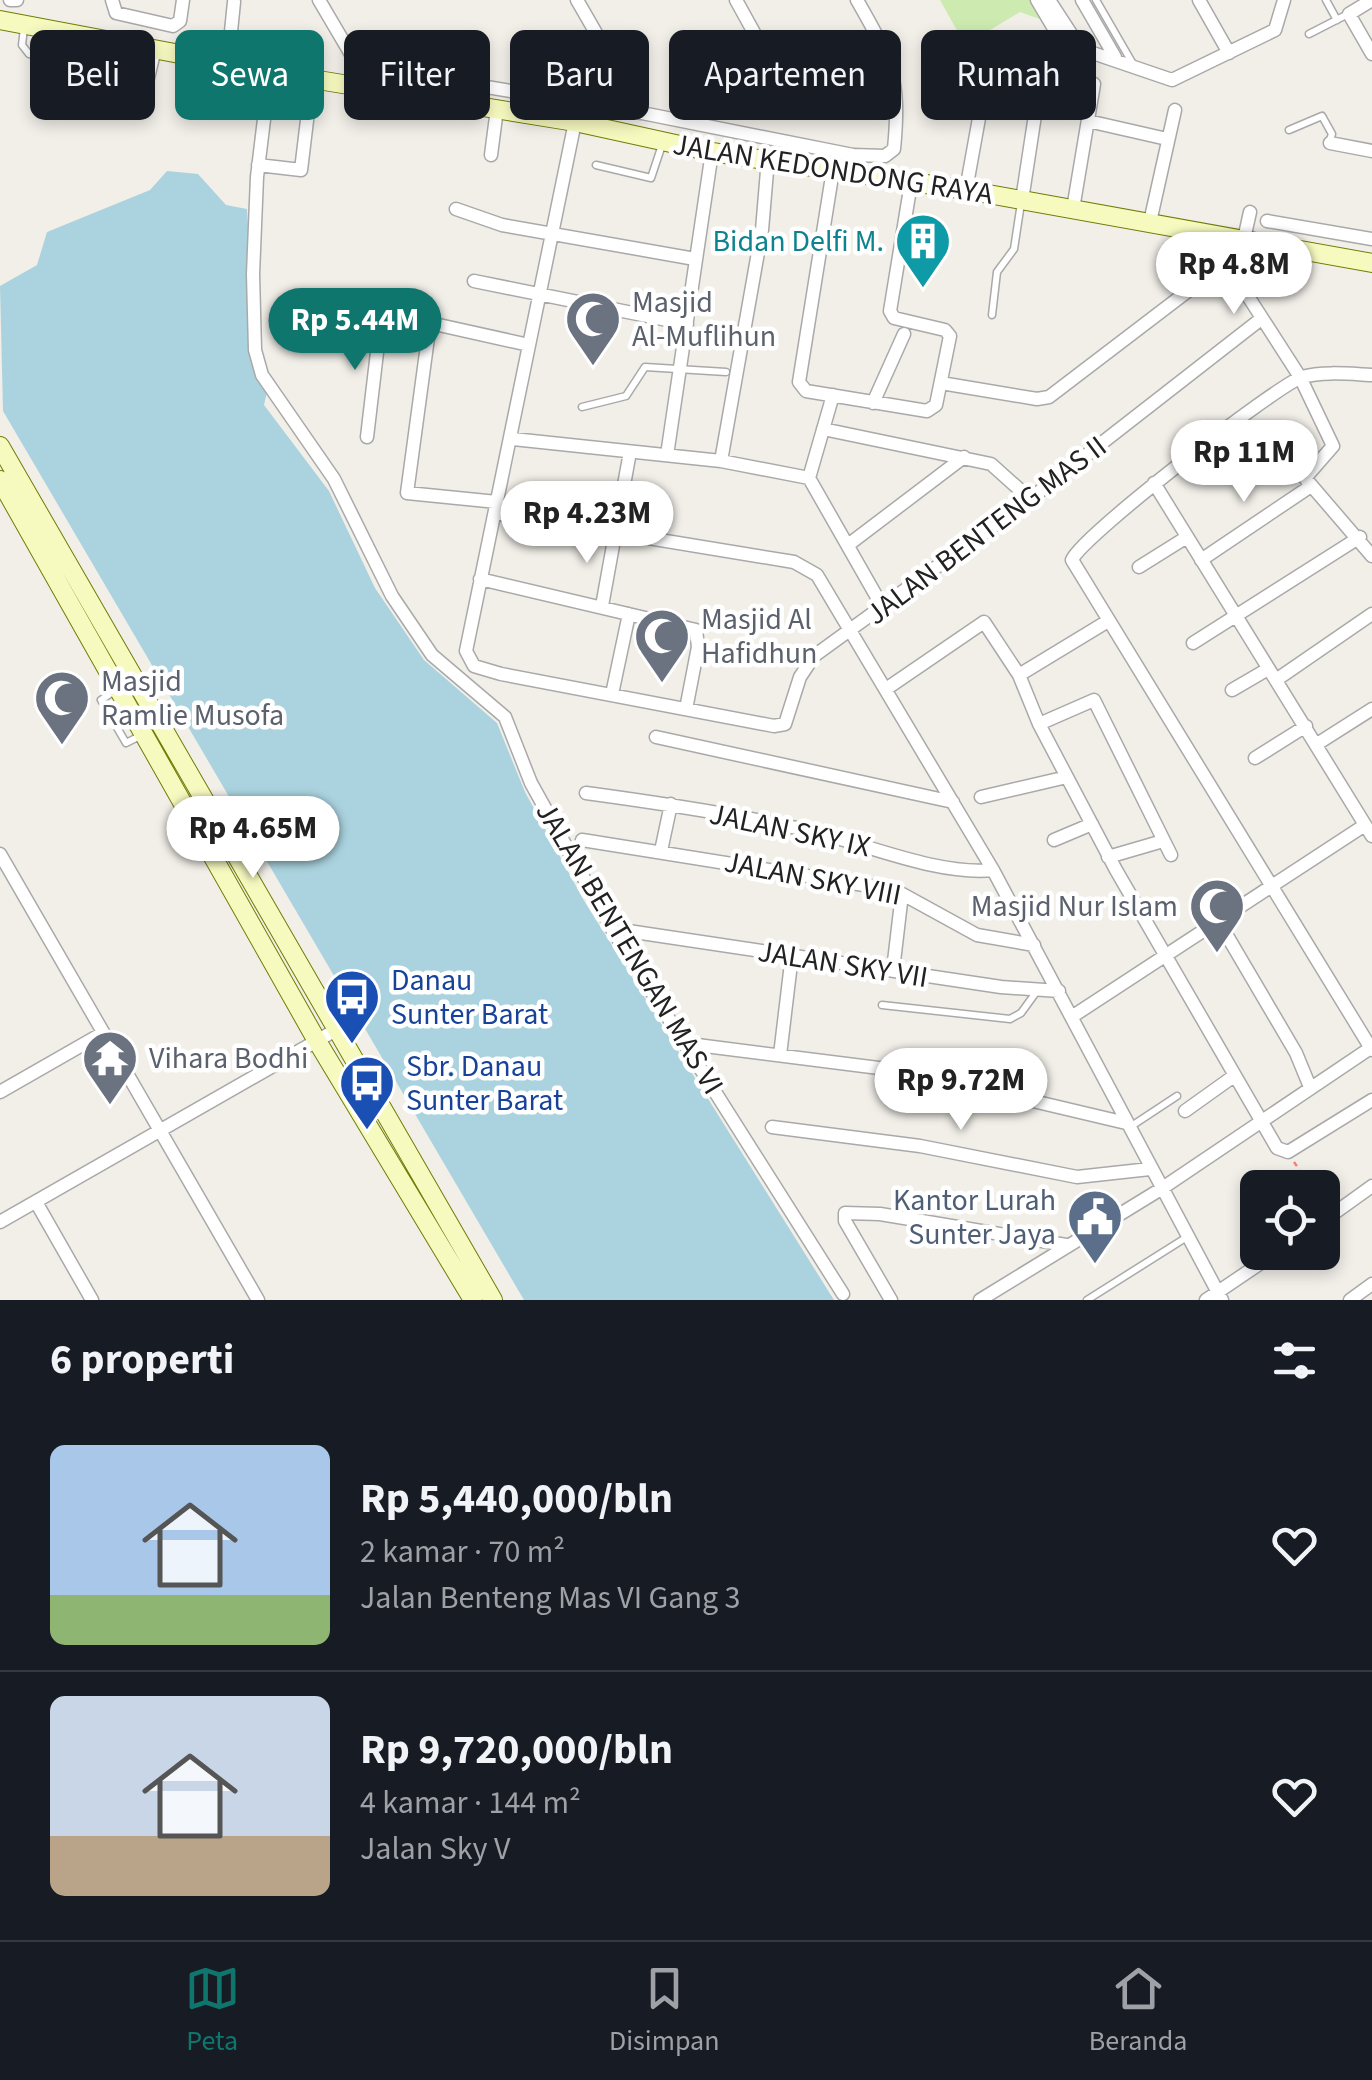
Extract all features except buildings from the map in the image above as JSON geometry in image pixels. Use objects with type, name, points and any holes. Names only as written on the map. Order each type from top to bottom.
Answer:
[{"type":"street","points":[[112,0],[116,13],[173,26],[180,22],[184,0]]},
{"type":"street","points":[[319,0],[352,56],[373,68],[510,91]]},
{"type":"street","points":[[577,0],[594,30]]},
{"type":"street","points":[[736,0],[753,30]]},
{"type":"street","points":[[649,114],[853,155],[888,155],[896,134],[894,65],[856,0]]},
{"type":"street","points":[[1037,0],[1053,28],[1063,25]]},
{"type":"street","points":[[1049,0],[1081,49],[1115,57],[1172,80],[1275,30],[1285,2]]},
{"type":"street","points":[[1082,0],[1115,57]]},
{"type":"street","points":[[1199,0],[1229,53]]},
{"type":"street","points":[[1372,0],[1343,17],[1372,54]]},
{"type":"street","points":[[230,30],[234,2]]},
{"type":"street","name":"JALAN KEDONDONG RAYA","points":[[0,20],[53,30]]},
{"type":"street","name":"JALAN KEDONDONG RAYA","points":[[155,48],[175,52]]},
{"type":"street","name":"JALAN KEDONDONG RAYA","points":[[324,81],[575,122],[712,152],[966,190],[1372,263]]},
{"type":"street","points":[[492,154],[496,109]]},
{"type":"street","points":[[1150,222],[1175,110]]},
{"type":"street","name":"JALAN BENTENGAN MAS VI","points":[[264,120],[258,171],[254,326],[262,375],[334,479],[392,596],[432,654],[504,717],[531,783],[612,928],[843,1294]]},
{"type":"street","points":[[258,171],[301,170],[307,120]]},
{"type":"street","points":[[966,190],[979,120]]},
{"type":"street","points":[[1022,200],[1035,120]]},
{"type":"street","points":[[1072,209],[1088,121],[1167,139]]},
{"type":"street","points":[[480,579],[696,630],[698,647],[686,709],[501,674],[468,662],[480,579],[575,122]]},
{"type":"street","points":[[1330,143],[1372,151]]},
{"type":"street","points":[[667,455],[712,152]]},
{"type":"street","points":[[721,462],[762,230],[768,160]]},
{"type":"street","points":[[834,170],[799,382],[806,391],[927,411],[936,404],[942,383],[951,343],[948,331],[898,320],[890,311],[912,183]]},
{"type":"street","points":[[456,210],[502,225],[696,259]]},
{"type":"street","points":[[1244,239],[1250,212]]},
{"type":"street","points":[[1268,221],[1372,238]]},
{"type":"street","points":[[1220,234],[1226,262],[1261,319],[1306,377],[1333,446],[1305,475],[1372,556]]},
{"type":"street","points":[[942,383],[1044,399],[1226,262]]},
{"type":"street","points":[[474,280],[687,324]]},
{"type":"street","name":"JALAN BENTENG MAS II","points":[[686,709],[774,726],[785,724],[805,666],[1030,499],[1261,319]]},
{"type":"street","points":[[367,437],[382,324],[430,324],[529,345]]},
{"type":"street","points":[[430,324],[407,493],[805,565],[853,630],[993,870],[1073,1016],[1215,1298],[1253,1270]]},
{"type":"street","points":[[873,403],[904,334]]},
{"type":"street","points":[[980,1300],[1162,1189],[1372,1048],[1274,884],[1076,572],[1073,555],[1154,483],[1306,377],[1372,375]]},
{"type":"street","points":[[833,395],[809,478],[882,606]]},
{"type":"street","points":[[823,428],[964,457],[1006,473],[1030,499]]},
{"type":"street","points":[[512,439],[721,462],[809,478]]},
{"type":"street","points":[[0,446],[334,1031],[493,1300]]},
{"type":"street","points":[[602,606],[630,452]]},
{"type":"street","points":[[848,545],[964,457]]},
{"type":"street","points":[[1073,1016],[1274,884],[1369,830],[1154,483]]},
{"type":"street","points":[[1201,560],[1311,486]]},
{"type":"street","points":[[2,490],[317,1041],[473,1300]]},
{"type":"street","points":[[1140,567],[1187,537]]},
{"type":"street","points":[[1193,642],[1360,537]]},
{"type":"street","points":[[612,694],[629,614]]},
{"type":"street","points":[[1232,690],[1272,675],[1372,614]]},
{"type":"street","points":[[1019,676],[1108,621]]},
{"type":"street","points":[[886,690],[981,622],[1019,676],[1039,724],[1108,856],[1278,1148],[1288,1152],[1372,1100]]},
{"type":"street","points":[[1039,724],[1094,700],[1171,855]]},
{"type":"street","points":[[1317,744],[1372,710]]},
{"type":"street","points":[[1254,758],[1306,726]]},
{"type":"street","points":[[656,737],[955,804]]},
{"type":"street","points":[[982,798],[1067,777]]},
{"type":"street","name":"JALAN SKY IX","points":[[586,793],[809,830],[929,862],[993,870]]},
{"type":"street","points":[[662,852],[670,804]]},
{"type":"street","points":[[1054,840],[1092,824]]},
{"type":"street","name":"JALAN SKY VIII","points":[[582,840],[902,894],[976,935],[1034,946]]},
{"type":"street","points":[[1108,856],[1163,842]]},
{"type":"street","points":[[0,854],[258,1300]]},
{"type":"street","points":[[892,970],[902,894]]},
{"type":"street","points":[[1219,922],[1296,1053],[1310,1088]]},
{"type":"street","name":"JALAN SKY VII","points":[[628,931],[1037,992],[1058,990]]},
{"type":"street","points":[[780,1055],[792,956]]},
{"type":"street","points":[[0,1222],[334,1031]]},
{"type":"street","points":[[0,1092],[104,1033]]},
{"type":"street","points":[[696,1045],[974,1080],[1033,1101],[1127,1125]]},
{"type":"street","points":[[1184,1111],[1234,1076]]},
{"type":"street","points":[[772,1126],[920,1146],[1076,1177],[1150,1169]]},
{"type":"street","points":[[1340,1209],[1372,1186]]},
{"type":"street","points":[[36,1202],[92,1300]]},
{"type":"street","points":[[891,1300],[846,1222],[845,1213],[880,1214],[1066,1245]]},
{"type":"lane","points":[[1096,0],[1135,68]]},
{"type":"lane","points":[[1309,34],[1343,17],[1326,0]]},
{"type":"lane","points":[[25,25],[22,44],[30,54]]},
{"type":"lane","points":[[1289,130],[1322,116],[1332,134],[1330,143]]},
{"type":"lane","points":[[596,165],[651,178],[663,141]]},
{"type":"lane","points":[[992,315],[997,272],[1014,249],[1022,200]]},
{"type":"lane","points":[[582,408],[622,398],[644,367],[680,366],[726,372]]},
{"type":"lane","points":[[932,802],[955,804]]},
{"type":"lane","points":[[882,1005],[1010,1019],[1022,1013],[1037,992]]},
{"type":"lane","points":[[1127,1125],[1178,1096]]},
{"type":"lane","points":[[1087,1300],[1187,1237]]},
{"type":"path","points":[[1288,1152],[1300,1170]]},
{"type":"green space","points":[[940,0],[1034,0],[1048,22],[1020,12],[990,30],[957,30]]},
{"type":"water","points":[[167,171],[198,174],[226,205],[247,209],[256,362],[267,392],[264,405],[329,491],[375,588],[424,660],[497,723],[525,792],[583,899],[834,1300],[524,1300],[3,411],[0,286],[37,265],[47,232],[150,190]]},
{"type":"place","name":"Bidan Delfi M.","points":[[923,290]]},
{"type":"place","name":"Masjid Al-Muflihun","points":[[593,368]]},
{"type":"place","name":"Masjid Al Hafidhun","points":[[662,685]]},
{"type":"place","name":"Masjid Ramlie Musofa","points":[[62,747]]},
{"type":"place","name":"Masjid Nur Islam","points":[[1217,955]]},
{"type":"place","name":"Danau Sunter Barat","points":[[352,1046]]},
{"type":"place","name":"Vihara Bodhi","points":[[110,1107]]},
{"type":"place","name":"Sbr. Danau Sunter Barat","points":[[367,1132]]},
{"type":"place","name":"Kantor Lurah Sunter Jaya","points":[[1095,1266]]}]
